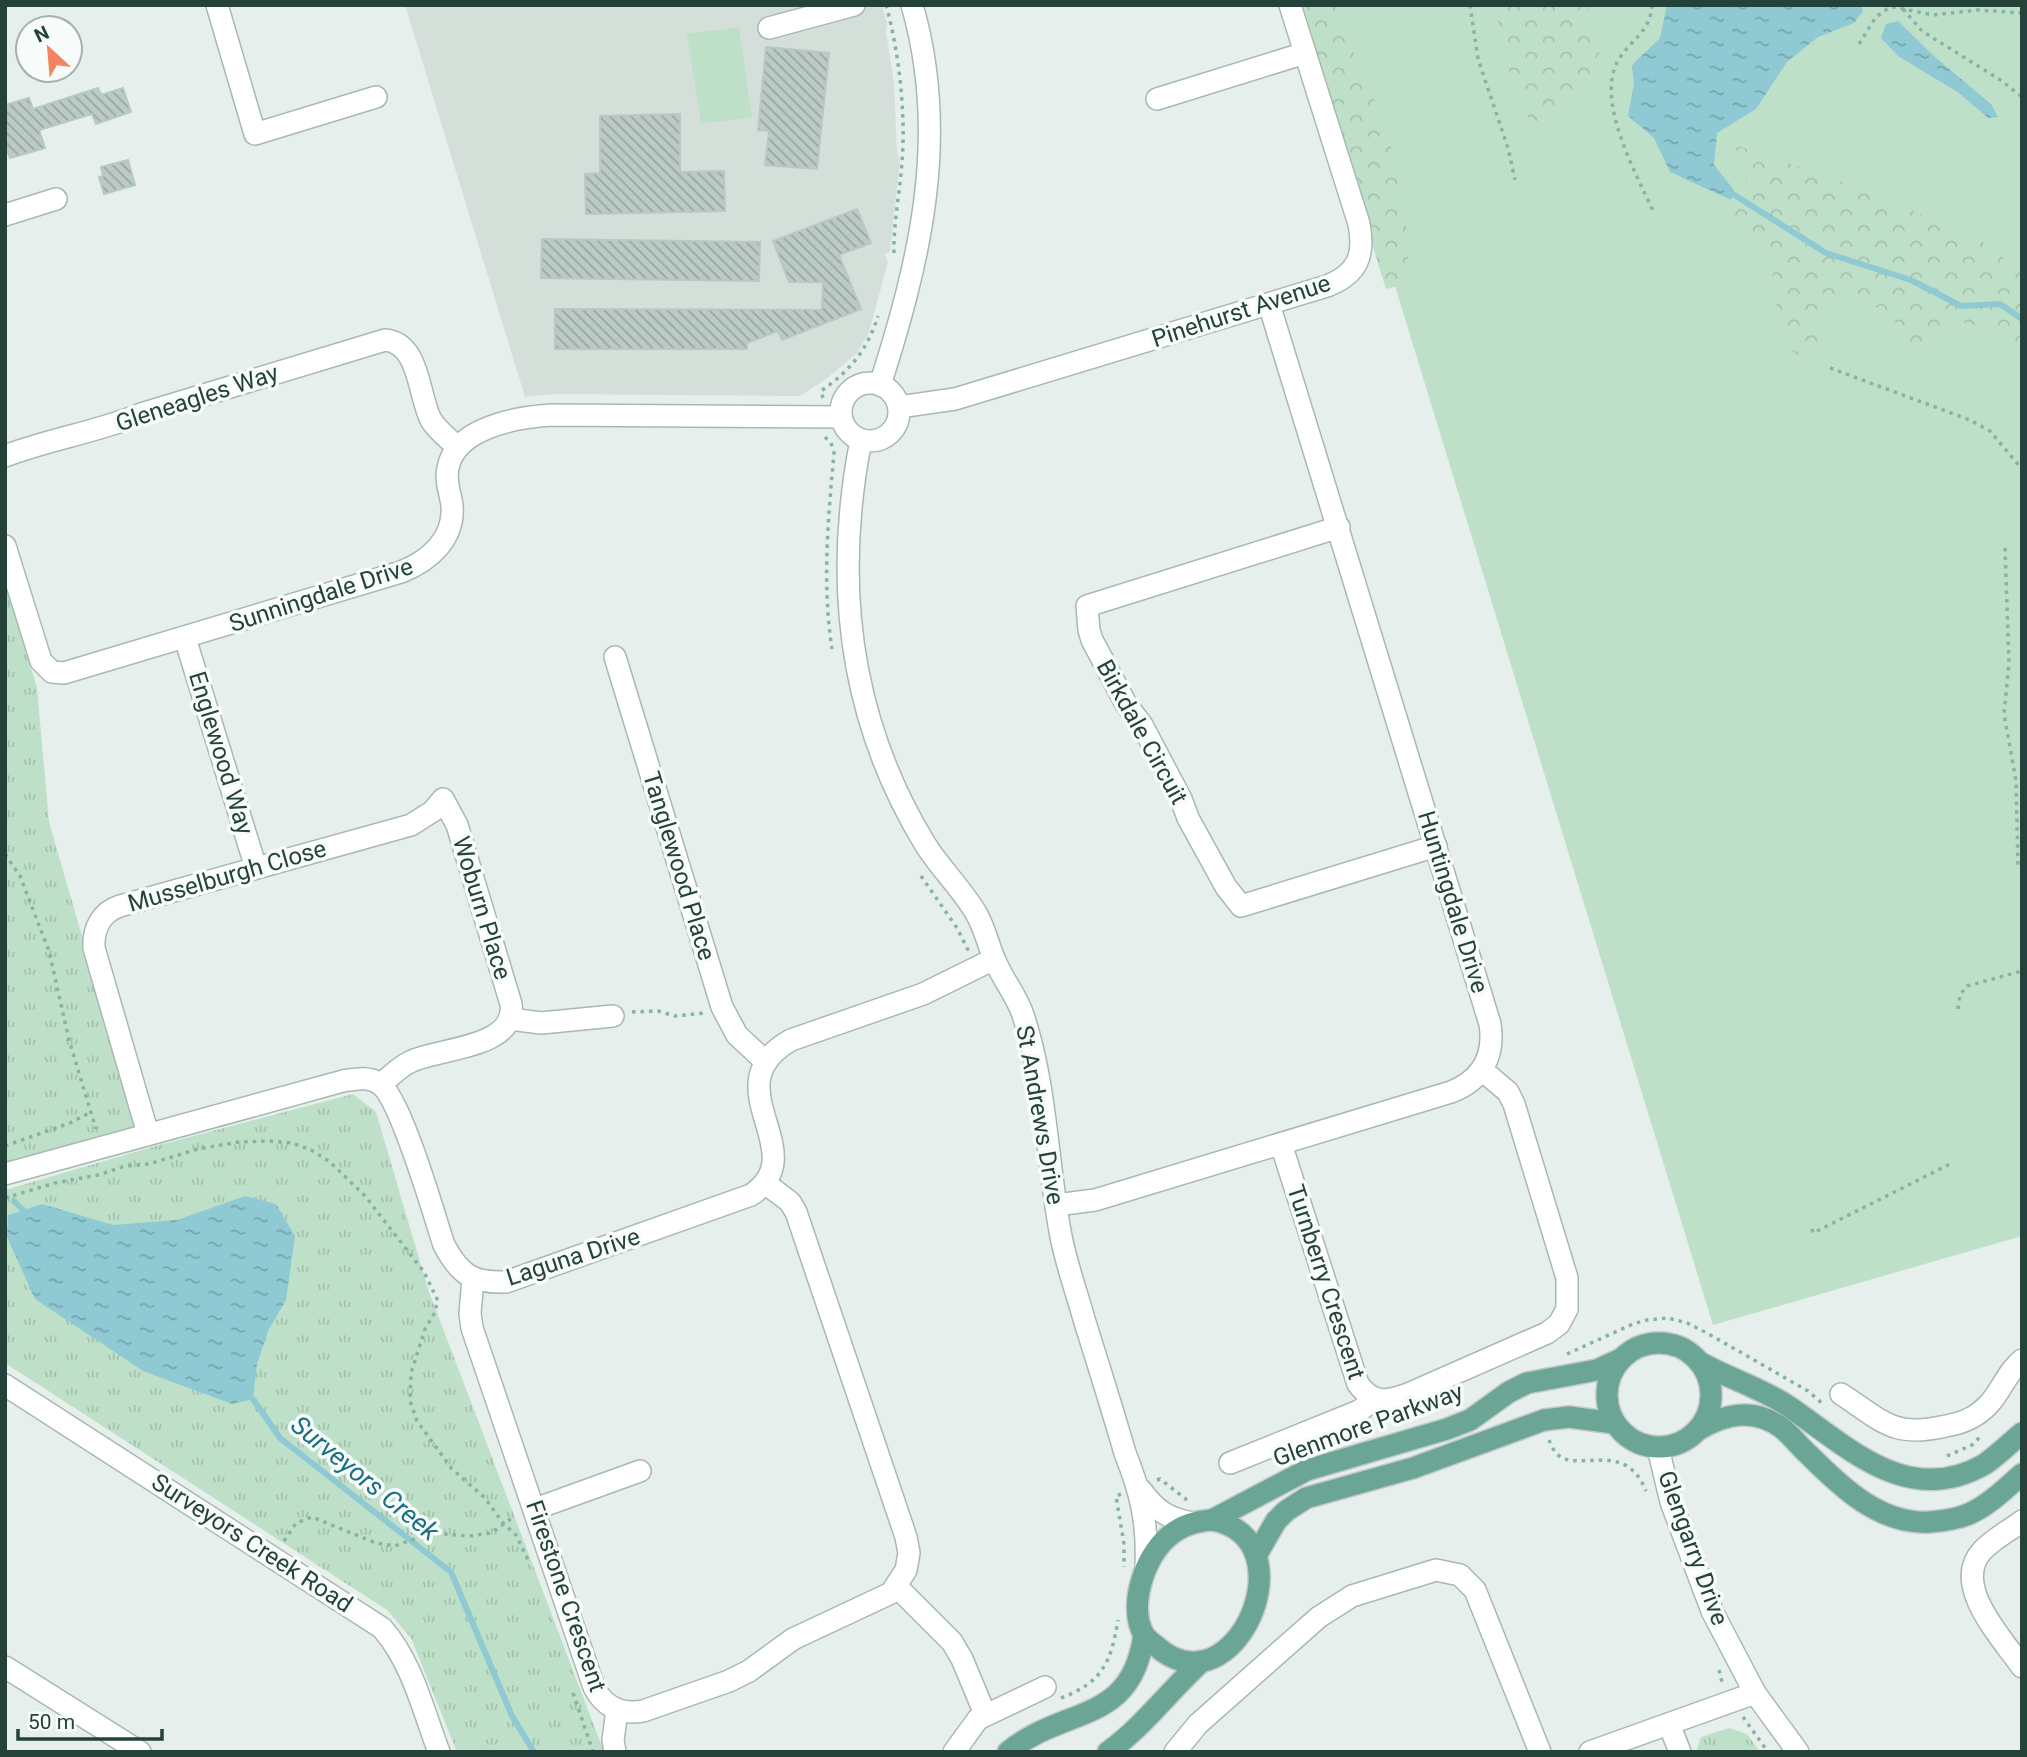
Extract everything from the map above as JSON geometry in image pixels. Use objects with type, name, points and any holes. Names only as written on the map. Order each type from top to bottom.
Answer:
[{"type":"main road","points":[[2022,1433],[1985,1463],[1972,1470],[1944,1478],[1899,1475],[1877,1467],[1855,1454],[1768,1394],[1722,1375],[1685,1350],[1664,1343],[1650,1343],[1636,1348],[1621,1359],[1609,1380],[1606,1395],[1614,1423],[1633,1441],[1658,1448],[1673,1446],[1718,1418],[1731,1415],[1763,1418],[1780,1426],[1811,1458],[1865,1504],[1886,1515],[1906,1521],[1941,1521],[1971,1513],[2022,1474]]},
{"type":"main road","name":"Glenmore Parkway","points":[[1203,1521],[1307,1470],[1470,1420],[1509,1392],[1527,1383],[1597,1370],[1621,1359]]},
{"type":"main road","points":[[1698,1430],[1707,1416],[1712,1398],[1709,1376],[1701,1363]]},
{"type":"main road","name":"Glenmore Parkway","points":[[1257,1554],[1276,1521],[1306,1498],[1413,1468],[1544,1420],[1569,1417],[1614,1423]]},
{"type":"main road","points":[[1008,1752],[1028,1737],[1099,1708],[1121,1692],[1136,1667],[1144,1635],[1138,1604],[1141,1579],[1146,1567],[1168,1537],[1203,1521],[1229,1524],[1257,1554],[1257,1596],[1245,1629],[1228,1648],[1202,1661],[1137,1728],[1108,1752]]},
{"type":"main road","points":[[1144,1635],[1167,1655],[1185,1661],[1202,1661]]},
{"type":"street","points":[[217,5],[255,134],[376,97]]},
{"type":"street","points":[[880,385],[915,265],[926,198],[929,156],[927,87],[912,5]]},
{"type":"street","name":"Pinehurst Avenue","points":[[899,407],[955,399],[1269,304],[1335,283],[1354,266],[1362,248],[1359,224],[1290,5]]},
{"type":"street","points":[[769,27],[840,7]]},
{"type":"street","points":[[1157,99],[1305,53]]},
{"type":"street","points":[[5,215],[56,199]]},
{"type":"street","name":"Huntingdale Drive","points":[[1269,304],[1490,1024],[1491,1046],[1482,1070]]},
{"type":"street","name":"Gleneagles Way","points":[[5,456],[117,424],[141,414],[390,336],[407,350],[432,422],[457,447]]},
{"type":"street","points":[[863,384],[880,385],[895,398],[899,407],[897,424],[886,437],[870,442],[861,440],[848,432],[841,417],[843,400],[848,393],[863,384]]},
{"type":"street","points":[[457,447],[475,433],[541,415],[841,417]]},
{"type":"street","name":"St Andrews Drive","points":[[861,440],[851,498],[846,567],[852,642],[863,694],[880,750],[904,805],[936,862],[975,912],[994,959],[1018,999],[1031,1041],[1042,1098],[1060,1233],[1125,1453],[1138,1485],[1146,1523],[1146,1567]]},
{"type":"street","name":"Sunningdale Drive","points":[[5,547],[44,666],[52,672],[71,672],[401,572],[424,561],[440,545],[448,529],[452,508],[447,470],[457,447]]},
{"type":"street","name":"Birkdale Circuit","points":[[1339,527],[1087,606],[1089,629],[1126,704],[1142,725],[1214,866],[1241,906],[1436,846]]},
{"type":"street","name":"Englewood Way","points":[[185,638],[256,868]]},
{"type":"street","name":"Tanglewood Place","points":[[615,657],[722,1007],[737,1035],[766,1062]]},
{"type":"street","name":"Musselburgh Close","points":[[148,1134],[94,948],[96,929],[106,914],[113,908],[411,825],[433,811],[443,799]]},
{"type":"street","name":"Woburn Place","points":[[443,799],[457,825],[511,1004],[510,1019]]},
{"type":"street","points":[[985,1714],[952,1642],[897,1587],[908,1561],[906,1537],[796,1212],[790,1202],[765,1183],[771,1174],[774,1149],[758,1088],[766,1062],[773,1053],[791,1040],[923,993],[994,959]]},
{"type":"street","points":[[5,1174],[355,1079],[368,1078],[381,1084],[410,1062],[496,1035],[510,1019],[541,1023],[613,1016]]},
{"type":"street","points":[[1056,1205],[1095,1200],[1451,1092],[1472,1082],[1482,1070]]},
{"type":"street","name":"Turnberry Crescent","points":[[1281,1144],[1354,1375],[1365,1393],[1376,1399],[1392,1399],[1408,1394],[1547,1333],[1559,1324],[1566,1309],[1567,1278],[1514,1104],[1508,1092],[1482,1070]]},
{"type":"street","name":"Laguna Drive","points":[[381,1084],[398,1110],[444,1245],[460,1269],[473,1279],[497,1282],[520,1278],[742,1199],[759,1190],[765,1183]]},
{"type":"street","name":"Firestone Crescent","points":[[473,1279],[470,1313],[472,1328],[594,1687],[604,1702],[617,1710],[630,1713],[643,1711],[729,1681],[749,1671],[793,1639],[882,1598],[897,1587]]},
{"type":"street","points":[[1842,1394],[1889,1425],[1908,1431],[1924,1431],[1962,1423],[1978,1414],[1993,1399],[2009,1373],[2022,1360]]},
{"type":"street","name":"Surveyors Creek Road","points":[[5,1385],[382,1628],[405,1660],[439,1752]]},
{"type":"street","points":[[1230,1464],[1359,1411],[1376,1399]]},
{"type":"street","name":"Glengarry Drive","points":[[1658,1448],[1671,1502],[1722,1633],[1755,1693],[1798,1752]]},
{"type":"street","points":[[535,1509],[640,1471]]},
{"type":"street","name":"St Andrews Drive","points":[[1138,1485],[1159,1511],[1168,1517],[1203,1521]]},
{"type":"street","points":[[2022,1521],[1981,1552],[1972,1578],[1978,1602],[2022,1667]]},
{"type":"street","points":[[1175,1752],[1198,1724],[1330,1608],[1362,1591],[1436,1570],[1460,1575],[1475,1590],[1540,1752]]},
{"type":"street","points":[[5,1667],[140,1752]]},
{"type":"street","points":[[954,1752],[970,1728],[985,1714],[1045,1687]]},
{"type":"street","points":[[1590,1752],[1755,1693]]},
{"type":"street","points":[[615,1752],[613,1740],[617,1710]]},
{"type":"street","points":[[1669,1724],[1680,1752]]},
{"type":"path","points":[[886,5],[897,61],[902,111],[903,159],[894,262]]},
{"type":"path","points":[[1470,5],[1478,59],[1508,148],[1515,180]]},
{"type":"path","points":[[1652,5],[1647,27],[1619,59],[1612,80],[1612,104],[1619,131],[1653,211]]},
{"type":"path","points":[[1884,5],[1933,15],[1978,10],[2022,13]]},
{"type":"path","points":[[1859,44],[1876,17],[1890,7]]},
{"type":"path","points":[[1903,9],[1922,30],[2002,81],[2022,97]]},
{"type":"path","points":[[821,391],[845,373],[863,352],[878,316]]},
{"type":"path","points":[[1830,368],[1970,420],[1990,431],[2022,469]]},
{"type":"path","points":[[2005,548],[2009,663],[2004,713],[2017,781],[2018,868]]},
{"type":"path","points":[[5,854],[20,877],[49,951],[69,1040],[102,1147],[125,1166]]},
{"type":"path","points":[[1958,1009],[1960,995],[1967,986],[2022,971]]},
{"type":"path","points":[[613,1016],[614,1011],[659,1011],[675,1016],[713,1010]]},
{"type":"path","points":[[5,1146],[70,1123],[91,1112]]},
{"type":"path","points":[[5,1198],[125,1166],[149,1164],[198,1149],[239,1142],[292,1143],[311,1150],[330,1162],[365,1196],[424,1272],[438,1301],[425,1329],[411,1373],[410,1401],[417,1421],[452,1469],[485,1498],[503,1523],[516,1535],[532,1572]]},
{"type":"path","points":[[1812,1229],[1813,1233],[1950,1164]]},
{"type":"path","points":[[1546,1431],[1556,1453],[1565,1459],[1619,1461],[1643,1483],[1648,1495]]},
{"type":"path","points":[[273,1557],[296,1523],[312,1517],[376,1543],[395,1546],[431,1533],[491,1533],[511,1518],[535,1509]]},
{"type":"path","points":[[571,1688],[593,1752]]},
{"type":"path","points":[[1740,1712],[1768,1752]]},
{"type":"shaded area","points":[[405,5],[882,5],[894,83],[897,153],[900,160],[890,252],[885,254],[888,262],[869,332],[857,353],[825,380],[800,396],[554,394],[525,397]]},
{"type":"green space","points":[[1298,5],[1339,5],[1348,44],[1365,72],[1397,164],[1407,234],[1409,283],[1386,289]]},
{"type":"green space","points":[[1309,5],[2022,5],[2022,1236],[1713,1325]]},
{"type":"green space","points":[[1494,5],[1586,5],[1593,16],[1601,64],[1582,87],[1536,132],[1514,92]]},
{"type":"green space","points":[[739,27],[752,117],[701,124],[687,34]]},
{"type":"green space","points":[[1735,145],[1860,188],[1977,238],[2022,272],[2022,352],[1995,333],[1941,317],[1948,331],[1928,346],[1909,344],[1891,315],[1869,303],[1844,299],[1819,312],[1818,342],[1796,356],[1779,333],[1772,276],[1781,253],[1715,208],[1736,206],[1752,200]]},
{"type":"green space","points":[[5,582],[37,688],[49,822],[137,1126],[5,1162]]},
{"type":"green space","points":[[353,1094],[376,1112],[428,1289],[604,1752],[457,1752],[411,1638],[387,1610],[5,1363],[5,1190],[159,1145]]},
{"type":"green space","points":[[1729,1728],[1747,1734],[1760,1752],[1696,1752],[1701,1737]]},
{"type":"water","points":[[1667,5],[1861,5],[1863,11],[1854,23],[1818,37],[1787,62],[1756,109],[1717,133],[1714,165],[1734,190],[1731,200],[1670,172],[1654,138],[1628,116],[1634,84],[1632,65],[1660,38]]},
{"type":"water","points":[[1898,21],[1935,57],[1991,104],[1998,117],[1988,118],[1959,93],[1898,56],[1881,38],[1886,24]]},
{"type":"water","points":[[245,1196],[276,1204],[295,1236],[286,1300],[268,1331],[257,1364],[253,1399],[232,1404],[143,1371],[35,1299],[7,1237],[8,1215],[42,1204],[113,1225],[177,1220]]},
{"type":"building","points":[[766,47],[829,53],[817,169],[765,165],[769,131],[758,130]]},
{"type":"building","points":[[98,88],[101,95],[123,88],[131,112],[96,124],[92,114],[39,130],[45,148],[10,158],[5,144],[5,105],[29,98],[33,109]]},
{"type":"building","points":[[680,114],[680,172],[724,171],[725,211],[586,214],[585,174],[600,173],[600,116]]},
{"type":"building","points":[[128,160],[135,185],[104,194],[99,177],[103,176],[101,167]]},
{"type":"building","points":[[857,209],[871,243],[839,255],[861,309],[782,340],[778,331],[747,343],[747,349],[555,349],[555,309],[822,310],[823,282],[789,282],[773,241]]},
{"type":"building","points":[[542,239],[760,242],[759,281],[541,278]]},
{"type":"waterway","points":[[1728,191],[1826,253],[1911,280],[1961,306],[2000,304],[2022,319]]},
{"type":"waterway","name":"Surveyors Creek","points":[[14,1201],[28,1215]]},
{"type":"waterway","name":"Surveyors Creek","points":[[247,1395],[253,1399],[280,1438],[451,1572],[512,1716],[534,1752]]}]
